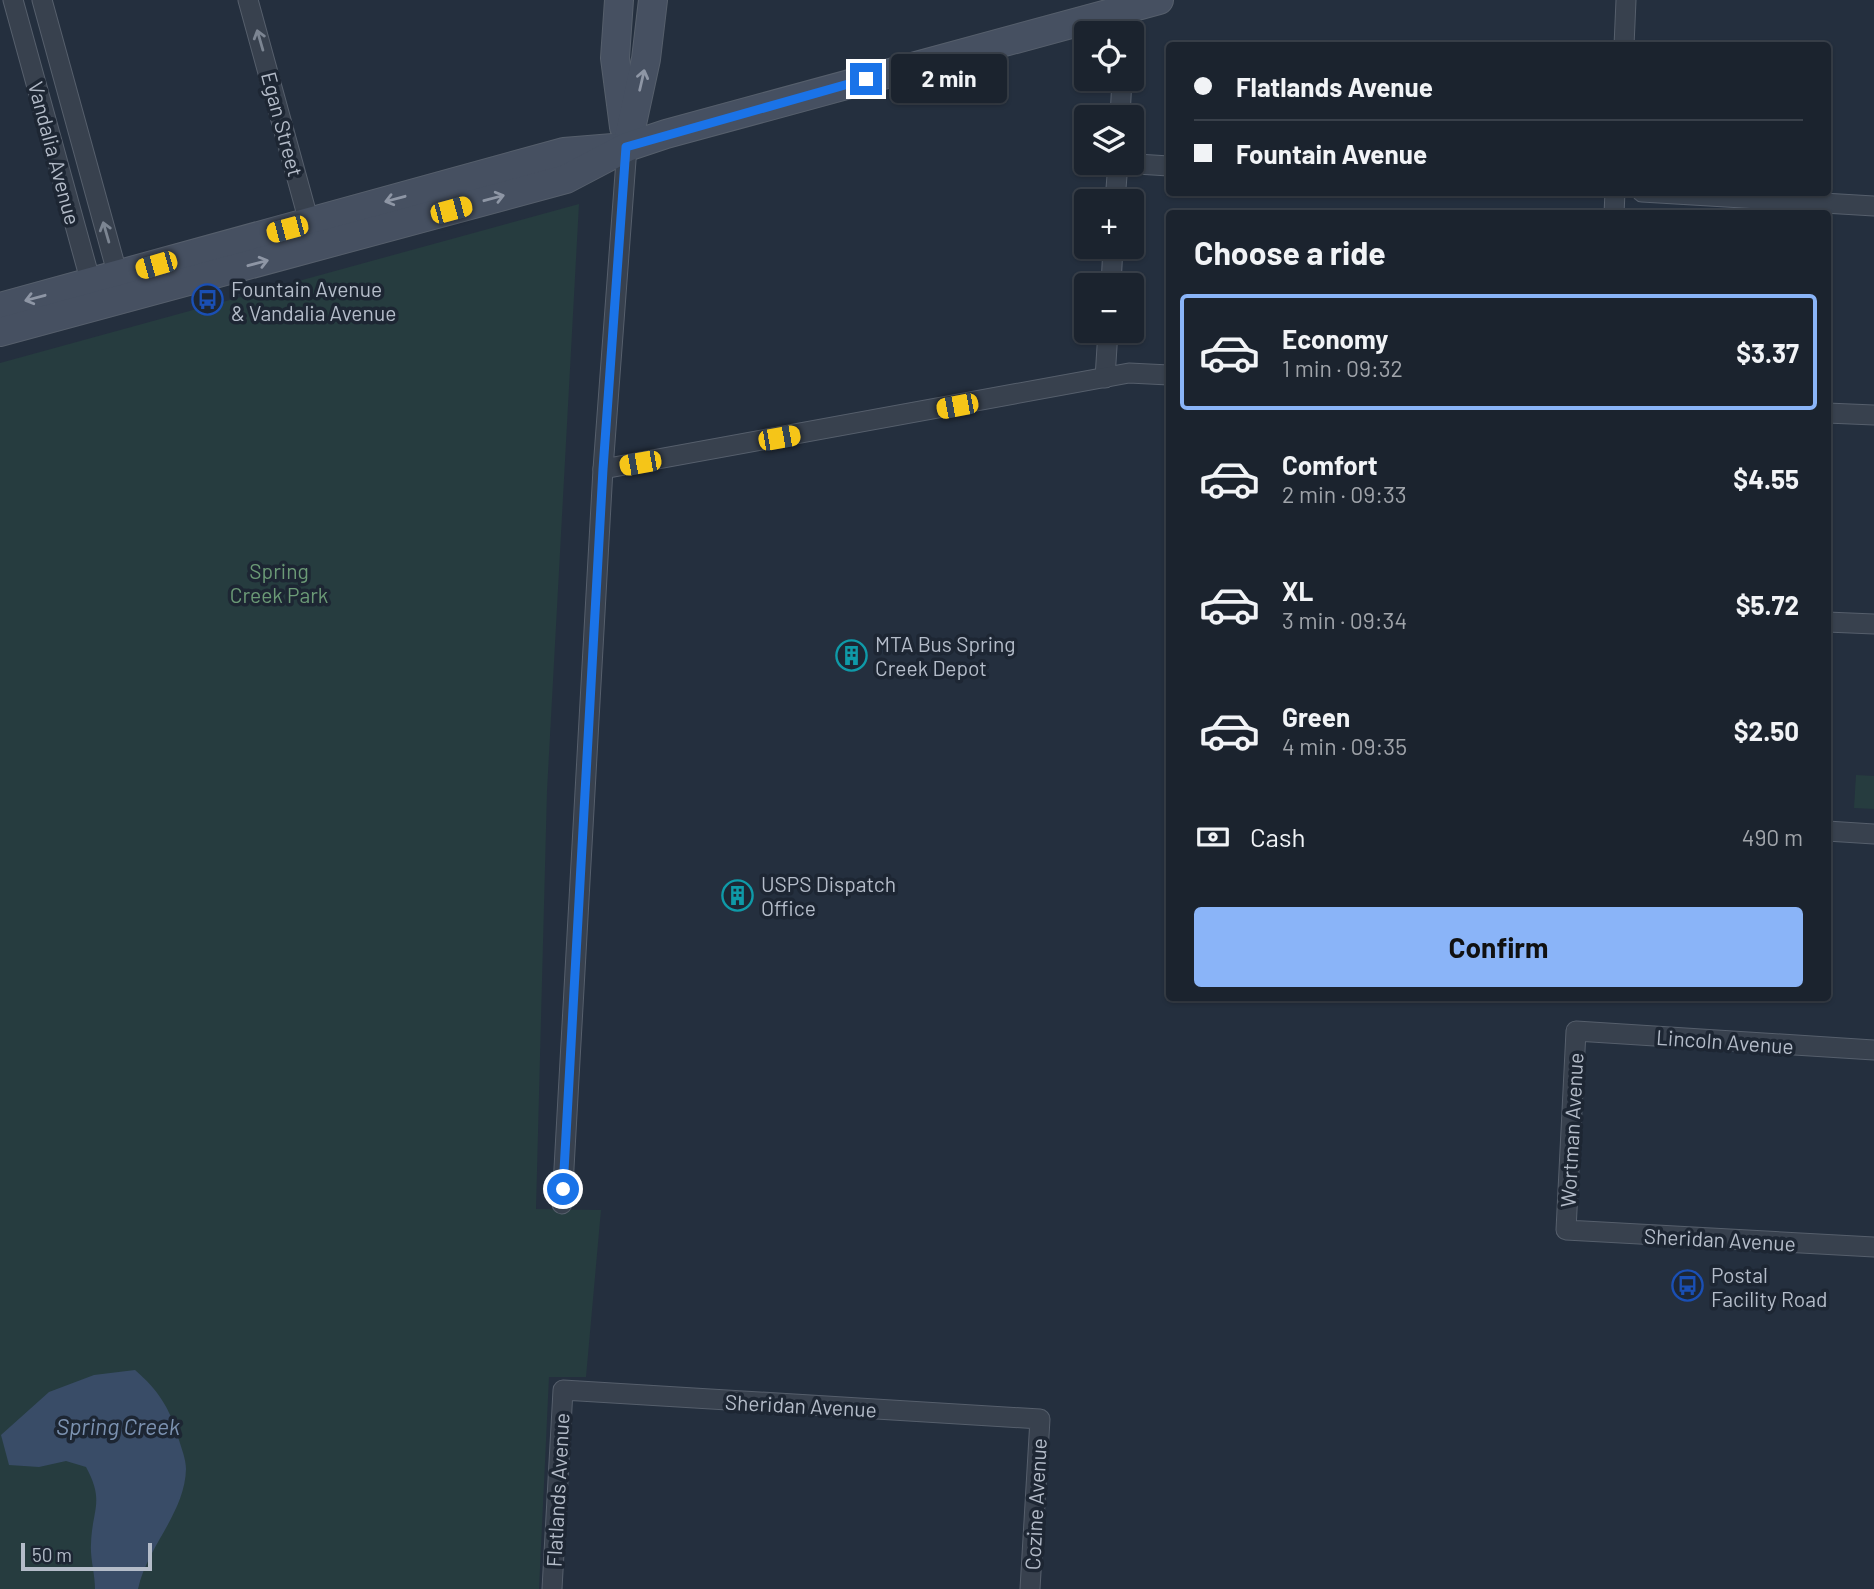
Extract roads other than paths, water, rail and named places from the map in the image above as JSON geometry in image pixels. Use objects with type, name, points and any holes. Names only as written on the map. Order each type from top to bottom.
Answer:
[{"type":"main road","points":[[619,0],[615,58],[626,147]]},
{"type":"main road","points":[[626,147],[646,59],[653,0]]},
{"type":"main road","points":[[0,307],[107,290],[313,235],[564,152],[626,147],[666,134],[1128,14],[1159,0]]},
{"type":"main road","points":[[0,332],[107,290]]},
{"type":"street","name":"Vandalia Avenue","points":[[13,0],[107,290]]},
{"type":"street","name":"Vandalia Avenue","points":[[42,0],[107,290]]},
{"type":"street","name":"Egan Street","points":[[248,0],[313,235]]},
{"type":"street","points":[[1624,42],[1626,0]]},
{"type":"street","points":[[562,1204],[603,469],[626,147]]},
{"type":"street","points":[[1144,164],[1166,166]]},
{"type":"street","points":[[1708,196],[1874,206]]},
{"type":"street","points":[[1105,378],[1107,343]]},
{"type":"street","points":[[603,469],[1129,373],[1166,375]]},
{"type":"street","points":[[1831,413],[1874,415]]},
{"type":"street","points":[[1831,622],[1874,624]]},
{"type":"street","points":[[1831,831],[1874,834]]},
{"type":"street","name":"Lincoln Avenue","points":[[1576,1031],[1874,1050]]},
{"type":"street","name":"Wortman Avenue","points":[[1566,1230],[1576,1031]]},
{"type":"street","name":"Sheridan Avenue","points":[[1566,1230],[1874,1248]]},
{"type":"street","name":"Sheridan Avenue","points":[[563,1391],[1040,1419]]},
{"type":"street","name":"Flatlands Avenue","points":[[552,1589],[563,1391]]},
{"type":"street","name":"Cozine Avenue","points":[[1030,1589],[1040,1419]]},
{"type":"water","name":"Spring Creek","points":[[135,1370],[157,1392],[171,1417],[185,1461],[184,1485],[138,1589],[95,1589],[91,1549],[96,1498],[86,1467],[66,1461],[39,1467],[9,1465],[1,1435],[49,1392],[94,1375]]},
{"type":"place","name":"Fountain Avenue & Vandalia Avenue","points":[[208,300]]},
{"type":"place","name":"MTA Bus Spring Creek Depot","points":[[852,655]]},
{"type":"place","name":"USPS Dispatch Office","points":[[738,895]]},
{"type":"place","name":"Postal Facility Road","points":[[1688,1286]]},
{"type":"park label","name":"Spring Creek Park","points":[[279,582]]}]
